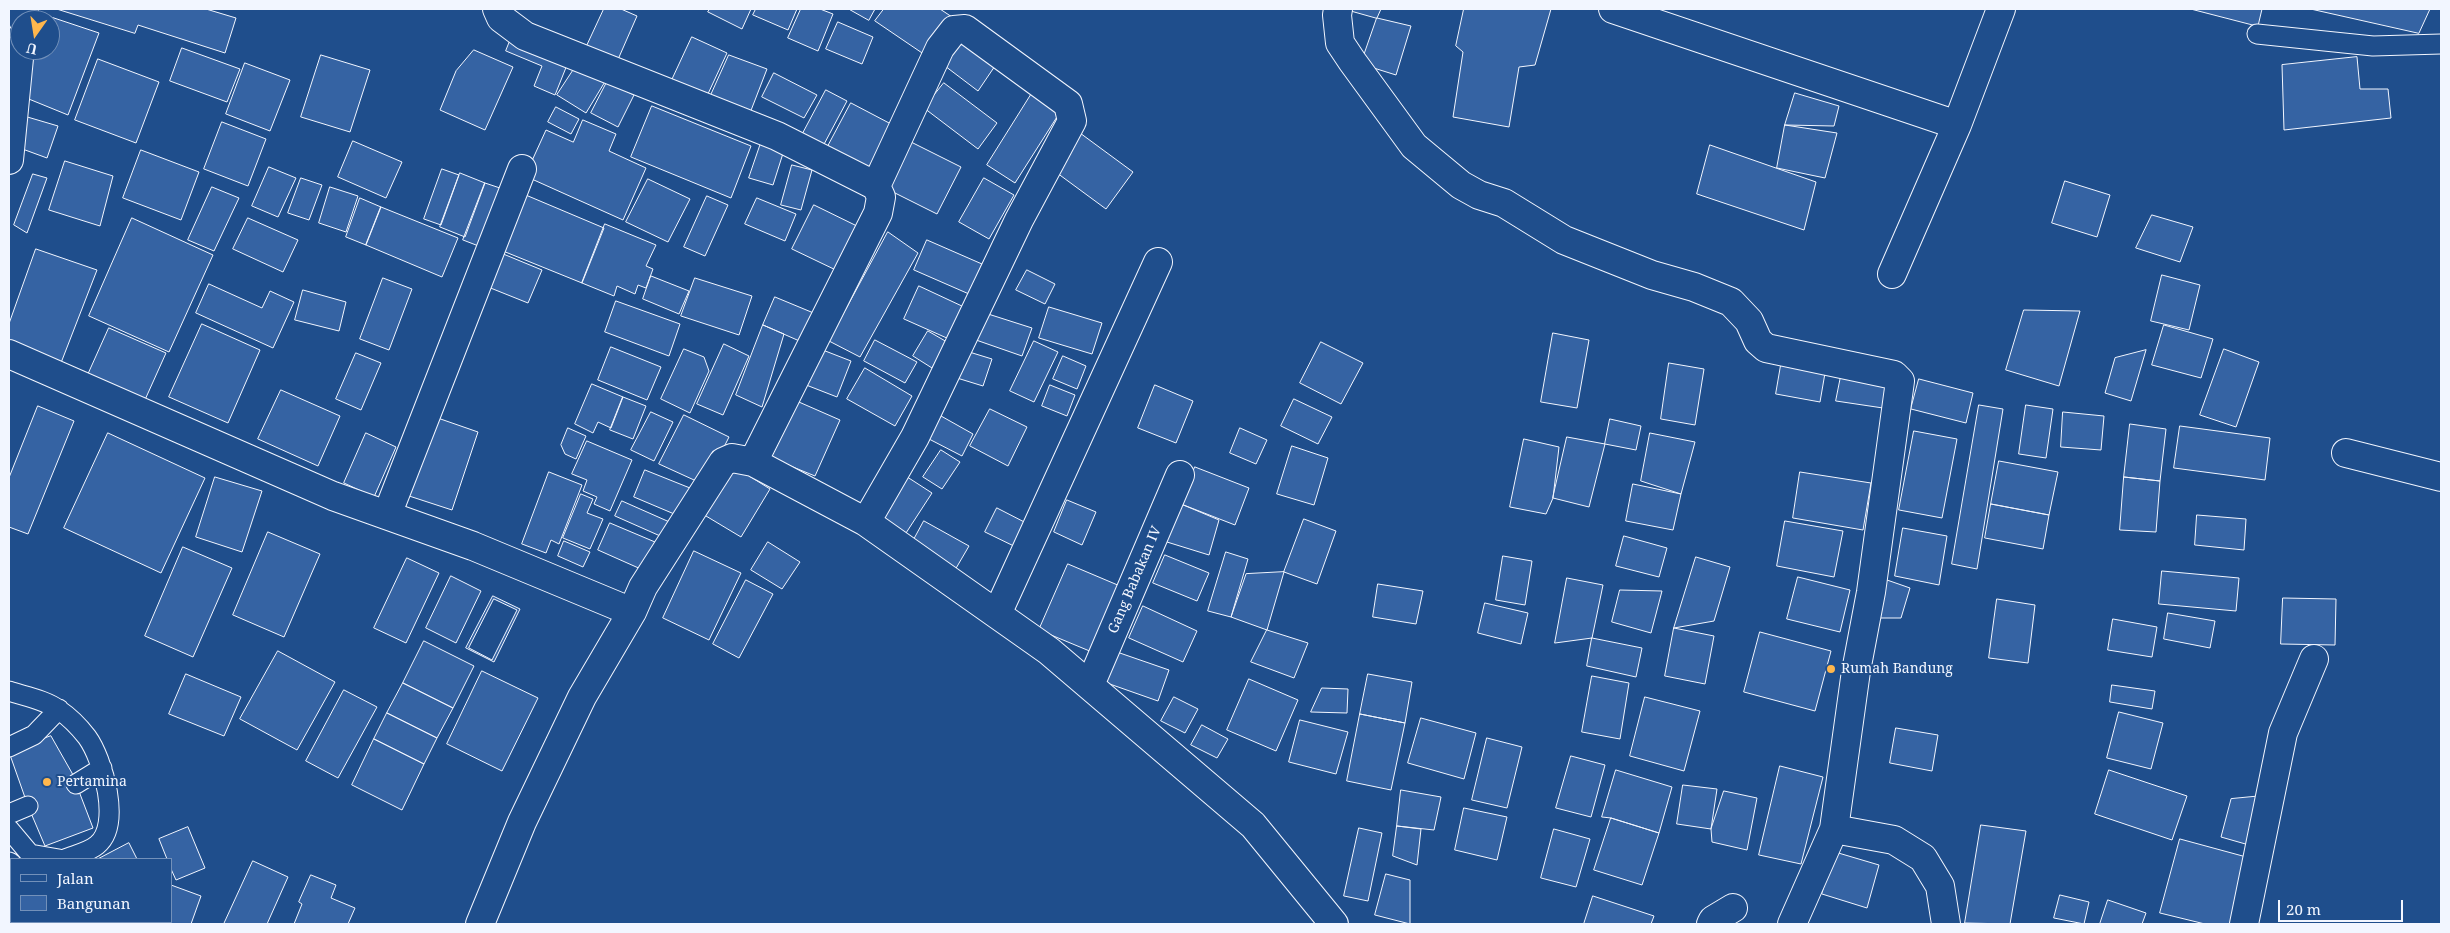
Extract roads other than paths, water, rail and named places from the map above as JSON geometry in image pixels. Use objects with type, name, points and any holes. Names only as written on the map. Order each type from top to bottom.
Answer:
[{"type":"street","points":[[496,9],[501,18],[525,36],[777,136],[876,186],[881,197],[878,213],[753,462]]},
{"type":"street","points":[[1338,9],[1340,43],[1414,146],[1461,185],[1480,195],[1504,203],[1564,240],[1652,275],[1694,286],[1731,302],[1749,321],[1758,341],[1766,348],[1894,375],[1900,381],[1871,592],[1856,671],[1834,830],[1792,924]]},
{"type":"street","points":[[1613,9],[1957,126]]},
{"type":"street","points":[[1892,274],[1957,126],[2001,9]]},
{"type":"street","points":[[866,522],[915,437],[1019,220],[1052,155],[1068,130],[1072,121],[1068,104],[965,28],[954,30],[940,48],[876,186]]},
{"type":"street","points":[[9,160],[19,60]]},
{"type":"street","points":[[387,515],[522,169]]},
{"type":"street","points":[[997,614],[1158,262]]},
{"type":"street","points":[[9,354],[333,496],[473,546],[632,612]]},
{"type":"street","points":[[2346,453],[2441,477]]},
{"type":"street","points":[[480,924],[522,822],[582,697],[632,612],[643,587],[723,462],[732,458],[743,458],[753,462],[866,522],[1042,645],[1253,825],[1334,924]]},
{"type":"street","name":"Gang Babakan IV","points":[[1090,685],[1180,475]]},
{"type":"street","points":[[2244,924],[2283,733],[2314,659]]},
{"type":"street","points":[[1834,830],[1894,840],[1923,858],[1940,886],[1946,924]]},
{"type":"street","points":[[1711,924],[1713,920],[1733,908]]},
{"type":"lane","points":[[2257,34],[2373,46],[2441,44]]},
{"type":"lane","points":[[9,691],[59,709],[87,737],[102,768],[108,793],[109,816],[106,832],[97,845],[67,858]]},
{"type":"lane","points":[[9,747],[34,734],[59,709]]},
{"type":"lane","points":[[76,784],[102,768]]},
{"type":"lane","points":[[9,814],[28,806]]},
{"type":"lane","points":[[9,830],[30,854],[53,858]]},
{"type":"place","name":"Rumah Bandung","points":[[1831,669]]},
{"type":"place","name":"Pertamina","points":[[47,782]]}]
